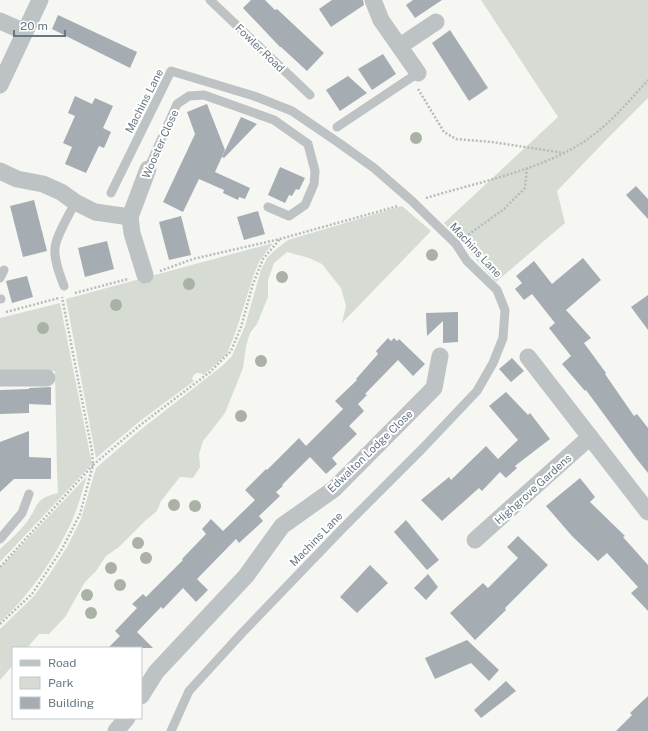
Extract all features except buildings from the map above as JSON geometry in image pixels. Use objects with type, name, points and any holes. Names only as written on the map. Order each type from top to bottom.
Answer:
[{"type":"street","points":[[0,85],[40,0]]},
{"type":"street","points":[[373,0],[381,20],[418,73]]},
{"type":"street","points":[[0,21],[25,32]]},
{"type":"street","points":[[400,46],[436,22]]},
{"type":"street","name":"Wooster Close","points":[[145,275],[132,233],[130,217],[148,169]]},
{"type":"street","points":[[0,171],[16,179],[43,184],[61,192],[75,202],[95,212],[130,217]]},
{"type":"street","name":"Edwalton Lodge Close","points":[[142,694],[156,672],[246,576],[282,526],[334,489],[434,388],[440,356]]},
{"type":"street","points":[[528,357],[648,512]]},
{"type":"street","points":[[0,378],[47,378]]},
{"type":"street","name":"Highgrove Gardens","points":[[475,540],[590,437]]},
{"type":"street","points":[[116,731],[126,719]]},
{"type":"lane","name":"Fowler Road","points":[[210,0],[310,95]]},
{"type":"lane","name":"Machins Lane","points":[[111,193],[171,71],[254,96],[292,111],[374,168],[412,201],[456,244],[467,260],[497,290],[505,310],[503,338],[493,363],[477,391],[421,450],[342,529],[189,691],[171,731]]},
{"type":"lane","points":[[337,127],[418,73]]},
{"type":"lane","name":"Wooster Close","points":[[148,169],[178,104],[188,96],[204,95],[274,120],[308,144],[315,171],[314,184],[305,205],[289,216],[268,208]]},
{"type":"lane","points":[[64,286],[54,248],[75,202]]},
{"type":"lane","points":[[0,539],[22,513],[29,494]]},
{"type":"path","points":[[418,73],[418,88],[444,132],[456,138],[520,145],[565,153]]},
{"type":"path","points":[[173,267],[192,259],[280,239],[527,168],[565,153],[591,136],[619,113],[648,80]]},
{"type":"path","points":[[456,244],[504,209],[525,188],[527,168]]},
{"type":"path","points":[[0,567],[93,465],[139,426],[210,372],[232,351],[241,328],[253,284],[263,259],[280,239]]},
{"type":"path","points":[[85,290],[117,282]]},
{"type":"path","points":[[0,624],[32,594],[62,549],[80,514],[93,465],[92,451],[62,297]]},
{"type":"path","points":[[0,314],[39,303]]},
{"type":"green space","points":[[481,0],[648,0],[648,98],[557,191],[565,223],[496,282],[444,223],[558,117]]},
{"type":"green space","points":[[402,206],[431,231],[342,323],[346,306],[341,288],[322,264],[309,258],[287,252],[274,263],[268,280],[268,297],[257,324],[250,333],[246,346],[243,368],[225,413],[203,441],[199,454],[200,467],[193,478],[180,477],[161,501],[157,511],[119,547],[106,556],[96,571],[85,582],[65,617],[49,634],[39,634],[28,647],[12,647],[12,666],[0,680],[0,629],[34,596],[67,547],[81,519],[96,468],[139,431],[222,366],[232,356],[245,326],[261,270],[267,258],[288,240]]},
{"type":"green space","points":[[273,243],[260,260],[254,274],[227,354],[204,375],[200,373],[195,374],[192,379],[194,381],[140,421],[96,458],[66,299]]},
{"type":"green space","points":[[60,303],[92,464],[0,562],[0,549],[23,526],[41,500],[58,493],[55,371],[0,371],[0,318]]},
{"type":"green space","points":[[87,476],[78,505],[57,550],[31,588],[0,622],[0,568]]}]
